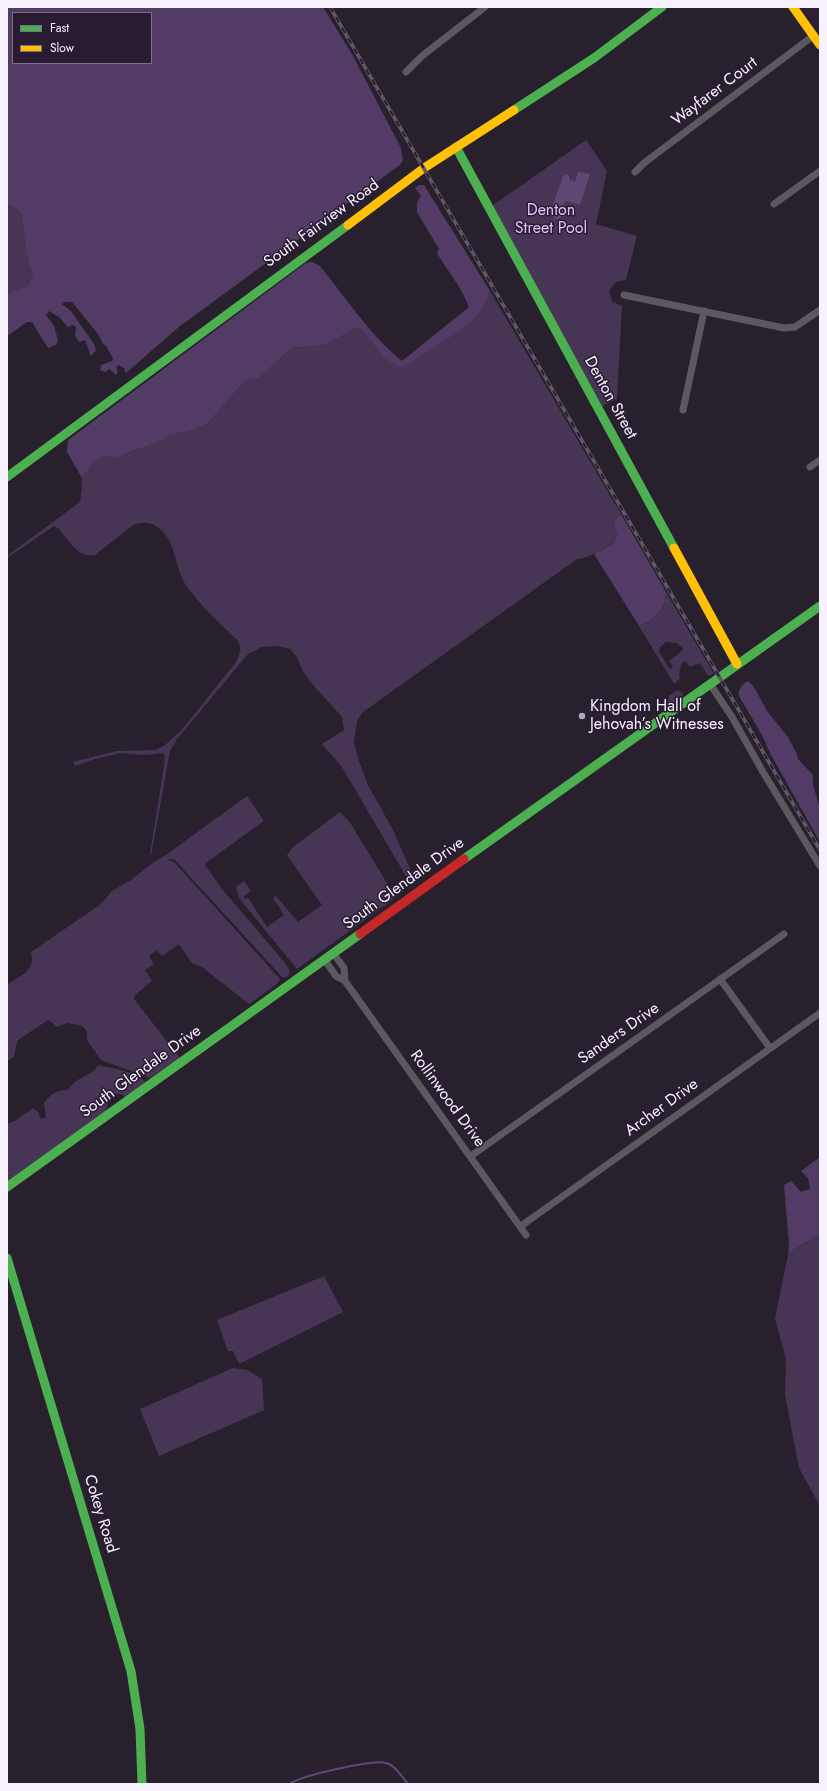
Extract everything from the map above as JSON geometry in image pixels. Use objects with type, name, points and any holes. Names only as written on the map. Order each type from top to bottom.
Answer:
[{"type":"street","points":[[406,72],[422,56],[485,7]]},
{"type":"street","name":"South Fairview Road","points":[[7,477],[371,207],[456,147],[599,54],[662,7]]},
{"type":"street","points":[[793,7],[820,45]]},
{"type":"street","name":"Wayfarer Court","points":[[635,172],[644,163],[814,36]]},
{"type":"street","name":"Denton Street","points":[[456,147],[737,664]]},
{"type":"street","points":[[774,204],[820,171]]},
{"type":"street","points":[[624,295],[784,328],[794,327],[820,310]]},
{"type":"street","points":[[683,410],[704,311]]},
{"type":"street","points":[[810,467],[820,460]]},
{"type":"street","name":"South Glendale Drive","points":[[7,1187],[820,606]]},
{"type":"street","points":[[710,684],[732,717],[763,772],[820,866]]},
{"type":"street","name":"Sanders Drive","points":[[471,1156],[784,934]]},
{"type":"street","name":"Rollinwood Drive","points":[[333,953],[344,968],[345,981]]},
{"type":"street","name":"Rollinwood Drive","points":[[324,959],[336,976],[345,981],[526,1235]]},
{"type":"street","points":[[720,979],[770,1048]]},
{"type":"street","name":"Archer Drive","points":[[521,1226],[820,1013]]},
{"type":"street","name":"Cokey Road","points":[[7,1258],[131,1671],[140,1729],[142,1784]]},
{"type":"shaded area","points":[[7,7],[323,7],[352,54],[401,148],[403,160],[400,165],[180,326],[126,373],[124,368],[119,365],[116,367],[118,372],[116,375],[110,369],[105,372],[100,370],[101,365],[112,361],[113,359],[98,334],[72,302],[65,302],[62,304],[71,311],[94,344],[96,350],[91,356],[85,340],[79,342],[75,336],[76,327],[73,325],[68,327],[59,317],[49,311],[46,315],[54,326],[58,340],[56,345],[48,348],[32,322],[27,322],[7,336],[7,294],[28,286],[33,275],[26,252],[21,213],[11,205],[7,206]]},
{"type":"shaded area","points":[[802,7],[820,7],[820,31]]},
{"type":"shaded area","points":[[578,172],[590,174],[580,205],[566,201],[564,204],[566,209],[564,216],[558,219],[554,218],[550,212],[564,174],[569,175],[569,180],[575,182]]},
{"type":"shaded area","points":[[419,185],[424,185],[490,291],[481,312],[470,324],[407,365],[398,367],[383,357],[363,330],[355,328],[326,345],[294,348],[285,354],[259,378],[246,380],[207,424],[192,431],[170,435],[164,440],[127,453],[118,458],[105,456],[93,463],[82,478],[67,452],[68,440],[306,263],[312,262],[320,266],[379,340],[402,361],[469,307],[466,299],[437,253],[439,249],[417,212],[417,202],[421,196],[415,188]]},
{"type":"shaded area","points":[[621,514],[666,592],[662,609],[650,621],[639,626],[594,554],[614,543],[617,536],[614,521]]},
{"type":"shaded area","points":[[748,681],[754,687],[767,711],[788,737],[798,759],[813,775],[813,785],[820,808],[820,842],[739,696],[741,687]]},
{"type":"shaded area","points":[[820,1157],[820,1232],[788,1255],[789,1244],[784,1185],[791,1181],[801,1192],[810,1189],[808,1178],[801,1171]]},
{"type":"green space","name":"Denton Street Pool","points":[[586,140],[607,171],[596,224],[637,236],[626,280],[616,282],[609,290],[612,302],[622,306],[617,399],[602,406],[492,206]]},
{"type":"green space","points":[[11,205],[21,213],[26,252],[33,275],[28,286],[7,294],[7,206]]},
{"type":"green space","points":[[490,291],[621,514],[614,521],[617,536],[614,543],[588,557],[577,559],[363,712],[357,721],[354,743],[359,761],[368,785],[393,830],[416,882],[411,885],[342,767],[322,744],[344,730],[342,717],[304,673],[296,656],[290,649],[277,646],[262,647],[248,654],[177,739],[170,751],[151,856],[150,854],[164,766],[165,756],[163,753],[143,755],[121,753],[95,759],[75,766],[73,762],[116,751],[156,750],[165,745],[181,731],[236,662],[240,652],[238,641],[210,614],[191,592],[182,579],[170,542],[166,535],[155,525],[140,523],[133,525],[95,555],[83,554],[78,551],[58,528],[54,526],[7,558],[7,556],[80,502],[82,478],[97,460],[105,456],[118,458],[127,453],[164,440],[170,435],[192,431],[207,424],[246,380],[259,378],[285,354],[294,348],[326,345],[355,328],[363,330],[384,357],[398,367],[470,324],[481,312]]},
{"type":"green space","points":[[666,592],[714,674],[708,676],[700,663],[690,667],[685,661],[681,664],[679,675],[680,678],[674,684],[639,626],[650,621],[658,614],[662,609]],"holes":[[[666,642],[677,643],[683,648],[683,650],[669,661],[673,666],[672,668],[669,668],[659,652],[660,647]]]},
{"type":"green space","points":[[678,690],[683,694],[679,700],[668,706],[664,704],[669,699],[669,696]]},
{"type":"green space","points":[[247,796],[264,821],[207,862],[205,865],[222,889],[286,964],[290,972],[288,976],[283,978],[174,859],[167,859],[174,862],[280,979],[277,984],[249,1004],[202,967],[192,963],[179,944],[162,956],[157,950],[149,956],[154,964],[145,970],[152,981],[135,995],[134,999],[180,1058],[150,1078],[101,1060],[87,1040],[87,1031],[82,1026],[68,1023],[56,1027],[48,1020],[18,1040],[14,1057],[7,1061],[7,985],[26,972],[29,968],[32,958],[31,952],[101,904],[112,891],[131,880],[151,864],[163,857]]},
{"type":"green space","points":[[340,812],[349,821],[395,896],[392,900],[297,969],[239,898],[236,887],[244,881],[251,891],[243,897],[245,899],[248,898],[267,927],[284,915],[273,898],[276,896],[298,922],[322,905],[287,855],[292,848]]},
{"type":"green space","points":[[98,1065],[131,1073],[143,1079],[146,1083],[126,1097],[118,1094],[110,1096],[106,1111],[7,1181],[7,1124],[15,1121],[33,1108],[38,1112],[40,1118],[46,1118],[44,1103],[49,1097],[54,1093],[67,1090],[76,1081],[94,1071]]},
{"type":"green space","points":[[820,1232],[820,1506],[799,1468],[785,1395],[786,1359],[775,1318],[788,1255]]},
{"type":"green space","points":[[324,1276],[343,1312],[239,1364],[233,1351],[228,1351],[217,1320]]},
{"type":"green space","points":[[233,1368],[247,1370],[262,1379],[264,1410],[159,1456],[140,1409]]},
{"type":"waterway","points":[[290,1784],[321,1773],[367,1763],[379,1762],[392,1766],[408,1784]]},
{"type":"railway","points":[[330,7],[820,850]]},
{"type":"traffic: fast","points":[[514,110],[594,58],[662,7]]},
{"type":"traffic: fast","points":[[456,147],[674,548]]},
{"type":"traffic: fast","points":[[7,477],[348,225]]},
{"type":"traffic: fast","points":[[464,859],[820,606]]},
{"type":"traffic: fast","points":[[7,1187],[360,934]]},
{"type":"traffic: fast","points":[[7,1258],[131,1671],[140,1729],[142,1784]]},
{"type":"traffic: slow","points":[[793,7],[820,45]]},
{"type":"traffic: slow","points":[[348,225],[424,168],[514,110]]},
{"type":"traffic: slow","points":[[674,548],[737,664]]},
{"type":"traffic: jam","points":[[360,934],[464,859]]},
{"type":"place","name":"Kingdom Hall of Jehovah’s Witnesses","points":[[582,716]]}]
